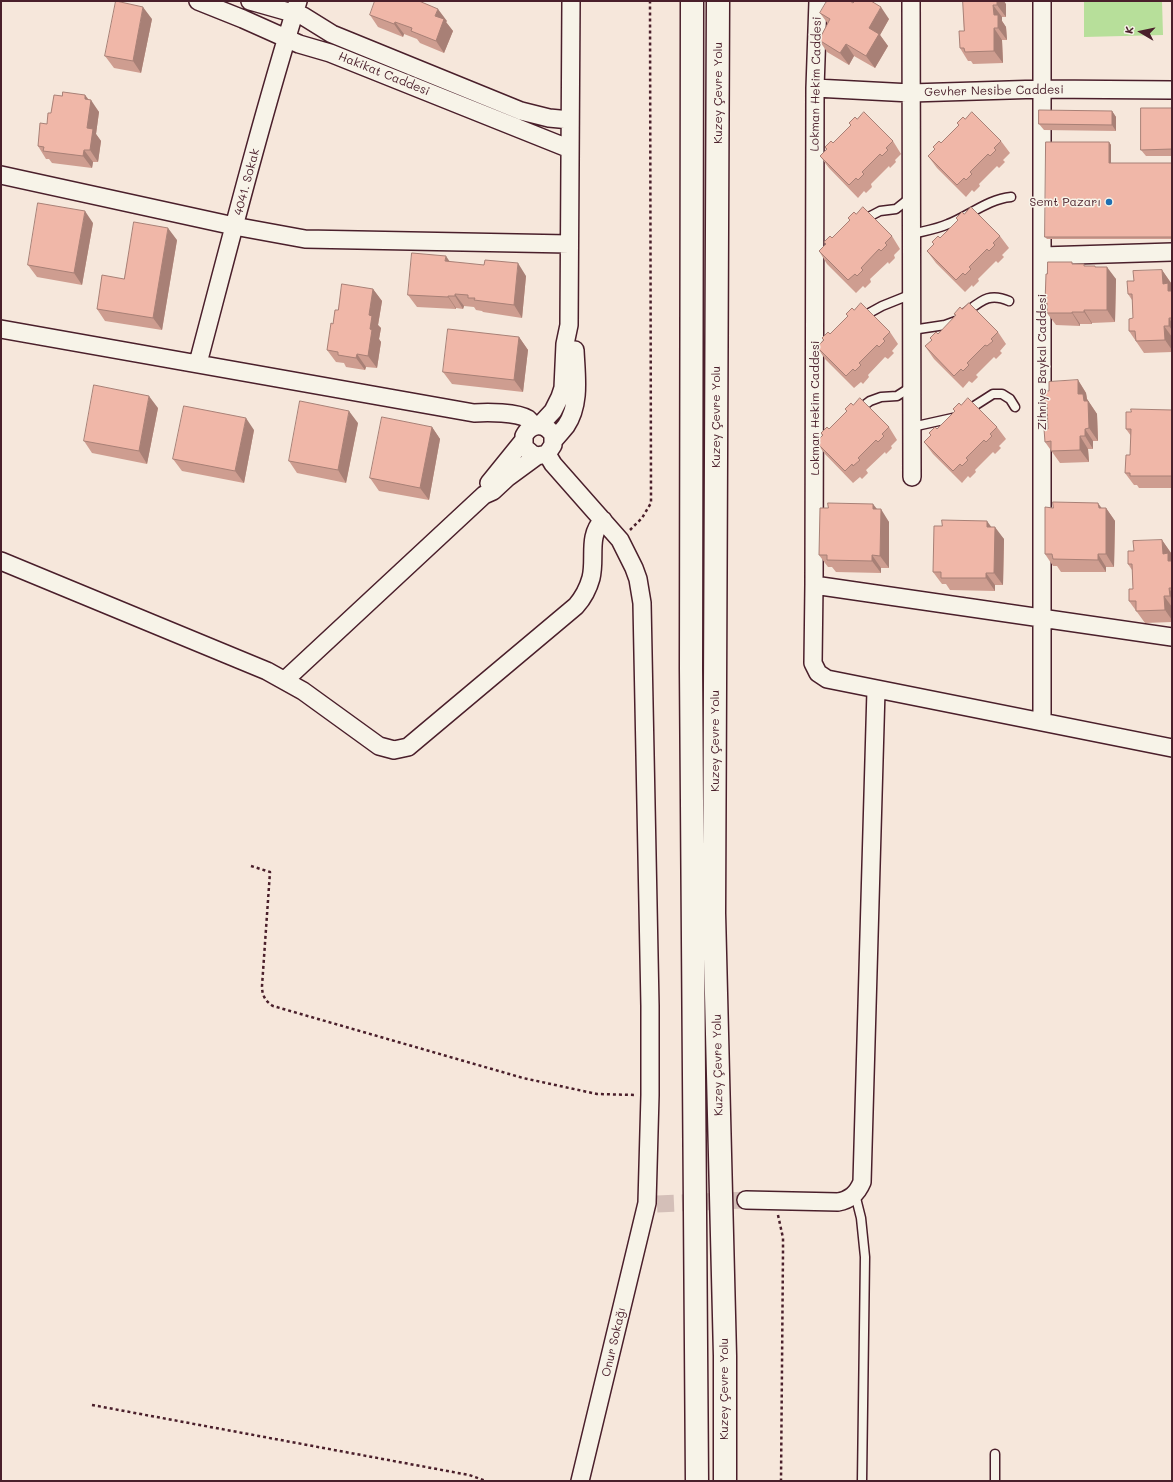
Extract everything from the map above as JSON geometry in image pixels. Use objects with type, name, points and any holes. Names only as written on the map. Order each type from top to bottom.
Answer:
[{"type":"highway","name":"Kuzey Çevre Yolu","points":[[692,1],[691,668],[697,1481]]},
{"type":"highway","name":"Kuzey Çevre Yolu","points":[[718,1],[714,913],[725,1356],[724,1481]]},
{"type":"street","name":"Hakikat Caddesi","points":[[198,1],[299,44],[330,53],[570,149]]},
{"type":"street","name":"Hakikat Caddesi","points":[[250,1],[296,7],[311,21],[332,34],[521,111],[548,118],[570,120]]},
{"type":"street","points":[[285,680],[484,494],[492,491],[516,471],[546,450],[566,426],[570,418],[576,399],[574,342],[570,325],[569,244],[571,1]]},
{"type":"street","name":"Lokman Hekim Caddesi","points":[[818,1],[815,88],[813,657],[815,668],[827,679],[876,690],[1172,748]]},
{"type":"street","points":[[911,1],[912,477]]},
{"type":"street","name":"Zihniye Baykal Caddesi","points":[[1042,1],[1042,722]]},
{"type":"street","name":"4041. Sokak","points":[[198,363],[234,226],[296,7]]},
{"type":"street","name":"Gevher Nesibe Caddesi","points":[[815,88],[911,93],[1042,89],[1172,90]]},
{"type":"street","points":[[1,175],[234,226],[305,239],[569,244]]},
{"type":"street","points":[[1042,256],[1172,252]]},
{"type":"street","points":[[484,494],[486,485],[531,432],[553,411],[560,398],[563,388],[565,344],[570,325]]},
{"type":"street","points":[[1,329],[474,413],[488,411],[519,416],[527,419],[531,432],[527,451],[546,450]]},
{"type":"street","points":[[531,432],[550,430],[546,450]]},
{"type":"street","name":"Onur Sokağı","points":[[546,450],[553,464],[620,540],[638,579],[642,603],[652,1204],[580,1481]]},
{"type":"street","points":[[1,561],[250,663],[285,680],[320,703],[379,746],[394,750],[408,747],[576,606],[585,594],[588,587],[593,566],[594,533],[603,520]]},
{"type":"street","points":[[814,585],[1172,637]]},
{"type":"street","points":[[746,1200],[838,1202],[850,1198],[855,1194],[860,1188],[864,1175],[876,690]]},
{"type":"lane","points":[[855,227],[858,223],[880,211],[896,209],[912,197]]},
{"type":"lane","points":[[912,234],[947,225],[975,210],[1004,198],[1011,198]]},
{"type":"lane","points":[[852,322],[882,306],[912,294]]},
{"type":"lane","points":[[912,330],[954,322],[979,303],[990,297],[1000,297],[1009,301]]},
{"type":"lane","points":[[852,418],[859,408],[870,401],[882,397],[897,396],[912,386]]},
{"type":"lane","points":[[912,427],[957,417],[993,394],[1002,394],[1010,399],[1015,407]]},
{"type":"lane","points":[[855,1194],[861,1218],[865,1257],[862,1481]]},
{"type":"lane","points":[[995,1454],[995,1481]]},
{"type":"path","points":[[620,540],[642,518],[651,503],[650,1]]},
{"type":"path","points":[[251,866],[270,872],[262,993],[268,1003],[273,1006],[523,1078],[597,1094],[650,1095]]},
{"type":"path","points":[[773,1201],[781,1225],[784,1251],[781,1481]]},
{"type":"path","points":[[92,1405],[469,1475],[486,1481]]},
{"type":"green space","points":[[1084,1],[1162,1],[1163,35],[1084,37]]},
{"type":"building","points":[[116,1],[143,7],[133,61],[105,56]]},
{"type":"building","points":[[375,1],[419,1],[438,9],[435,16],[444,19],[436,41],[411,31],[412,28],[395,22],[394,24],[370,15]]},
{"type":"building","points":[[827,1],[850,1],[853,3],[855,1],[871,1],[881,7],[869,28],[879,34],[866,56],[846,44],[840,53],[819,40],[830,19],[820,13]]},
{"type":"building","points":[[963,1],[997,1],[997,5],[993,5],[994,15],[998,15],[998,28],[994,28],[994,51],[965,52],[964,48],[960,48],[959,31],[964,31]]},
{"type":"building","points":[[63,92],[85,95],[85,99],[91,100],[87,128],[93,129],[90,150],[84,150],[83,156],[43,151],[44,147],[38,146],[40,123],[47,124],[48,113],[51,113],[54,95],[62,96]]},
{"type":"building","points":[[1141,108],[1172,108],[1172,149],[1141,150]]},
{"type":"building","points":[[1039,110],[1112,111],[1112,125],[1039,124]]},
{"type":"building","points":[[864,112],[893,141],[886,148],[888,150],[882,156],[880,154],[862,172],[864,174],[858,180],[856,178],[849,185],[820,156],[827,149],[825,147],[831,141],[833,143],[851,125],[849,123],[855,117],[857,119]]},
{"type":"building","points":[[972,112],[1001,141],[994,148],[996,150],[990,156],[988,154],[970,172],[972,174],[966,180],[964,178],[957,185],[928,156],[935,149],[933,147],[939,141],[941,143],[959,125],[957,123],[963,117],[965,119]]},
{"type":"building","name":"Semt Pazarı","points":[[1046,142],[1109,142],[1109,163],[1172,163],[1172,237],[1045,237]]},
{"type":"building","points":[[38,203],[85,211],[74,273],[28,265]]},
{"type":"building","points":[[863,207],[892,236],[885,243],[887,245],[881,251],[879,249],[861,268],[863,270],[857,276],[855,274],[848,280],[819,251],[826,244],[824,242],[830,236],[832,238],[850,220],[848,218],[854,212],[856,214]]},
{"type":"building","points":[[971,207],[1000,236],[993,243],[995,245],[989,251],[987,249],[969,267],[971,269],[965,275],[963,273],[956,280],[927,251],[934,244],[932,242],[938,236],[940,238],[958,220],[956,218],[962,212],[964,214]]},
{"type":"building","points":[[134,222],[168,228],[153,318],[97,309],[102,275],[124,279]]},
{"type":"building","points":[[412,253],[446,256],[445,261],[484,265],[485,260],[518,263],[514,305],[474,300],[475,298],[468,298],[468,295],[455,294],[455,296],[448,297],[408,295]]},
{"type":"building","points":[[1048,262],[1072,262],[1072,264],[1084,264],[1084,266],[1107,267],[1107,310],[1084,310],[1084,312],[1072,313],[1047,313],[1047,303],[1045,303]]},
{"type":"building","points":[[1162,270],[1163,284],[1168,283],[1168,291],[1172,291],[1172,318],[1169,318],[1169,326],[1164,326],[1165,340],[1136,341],[1135,331],[1129,331],[1129,319],[1133,318],[1132,294],[1128,294],[1127,281],[1134,281],[1133,271]]},
{"type":"building","points":[[342,284],[373,289],[369,315],[372,316],[370,329],[372,330],[368,356],[357,354],[356,358],[338,355],[338,352],[327,350],[331,323],[333,324],[335,310],[338,310]]},
{"type":"building","points":[[861,303],[890,332],[883,339],[885,341],[879,347],[877,345],[859,363],[861,365],[855,371],[853,369],[846,376],[817,347],[824,340],[822,338],[828,332],[830,334],[848,316],[846,314],[852,308],[854,310]]},
{"type":"building","points":[[969,303],[998,332],[991,339],[993,341],[987,346],[985,345],[967,363],[969,365],[963,371],[961,369],[954,376],[925,346],[932,340],[930,338],[936,332],[938,334],[956,315],[954,314],[960,307],[962,309]]},
{"type":"building","points":[[448,329],[519,337],[514,380],[443,372]]},
{"type":"building","points":[[1078,380],[1078,394],[1083,394],[1084,401],[1088,401],[1089,428],[1085,429],[1085,436],[1080,436],[1080,450],[1051,451],[1051,441],[1045,442],[1044,429],[1048,429],[1047,404],[1043,404],[1043,391],[1049,391],[1049,382]]},
{"type":"building","points":[[94,385],[149,396],[139,451],[84,441]]},
{"type":"building","points":[[860,398],[889,427],[882,434],[884,436],[878,442],[876,440],[858,458],[860,460],[853,466],[852,464],[845,471],[816,442],[823,435],[821,433],[827,427],[829,429],[847,411],[845,409],[851,403],[853,405]]},
{"type":"building","points":[[968,398],[997,427],[990,434],[992,436],[986,442],[984,440],[966,458],[968,460],[962,466],[960,464],[953,471],[924,442],[931,435],[929,433],[935,427],[937,429],[955,411],[953,409],[959,403],[961,405]]},
{"type":"building","points":[[300,401],[349,411],[338,470],[289,461]]},
{"type":"building","points":[[184,406],[246,418],[235,471],[173,459]]},
{"type":"building","points":[[1131,409],[1172,410],[1172,476],[1130,476],[1130,473],[1125,473],[1126,455],[1130,455],[1131,429],[1126,429],[1126,412],[1131,412]]},
{"type":"building","points":[[382,417],[432,427],[420,488],[370,478]]},
{"type":"building","points":[[1053,502],[1098,503],[1099,508],[1106,508],[1106,554],[1098,554],[1098,560],[1053,559],[1052,554],[1045,554],[1045,507],[1053,508]]},
{"type":"building","points":[[828,503],[873,504],[873,509],[881,509],[880,556],[872,555],[872,561],[827,560],[827,555],[819,555],[820,508],[828,508]]},
{"type":"building","points":[[942,520],[987,521],[987,527],[995,527],[994,573],[986,573],[986,578],[941,578],[941,572],[933,572],[934,526],[942,526]]},
{"type":"building","points":[[1162,540],[1163,554],[1168,553],[1168,561],[1172,561],[1172,588],[1169,588],[1170,596],[1164,596],[1165,610],[1136,611],[1136,601],[1129,601],[1129,589],[1133,589],[1132,564],[1128,564],[1128,551],[1134,551],[1133,541]]},
{"type":"tunnel","points":[[657,1204],[746,1200]]},
{"type":"place","name":"Semt Pazarı","points":[[1109,202]]}]
